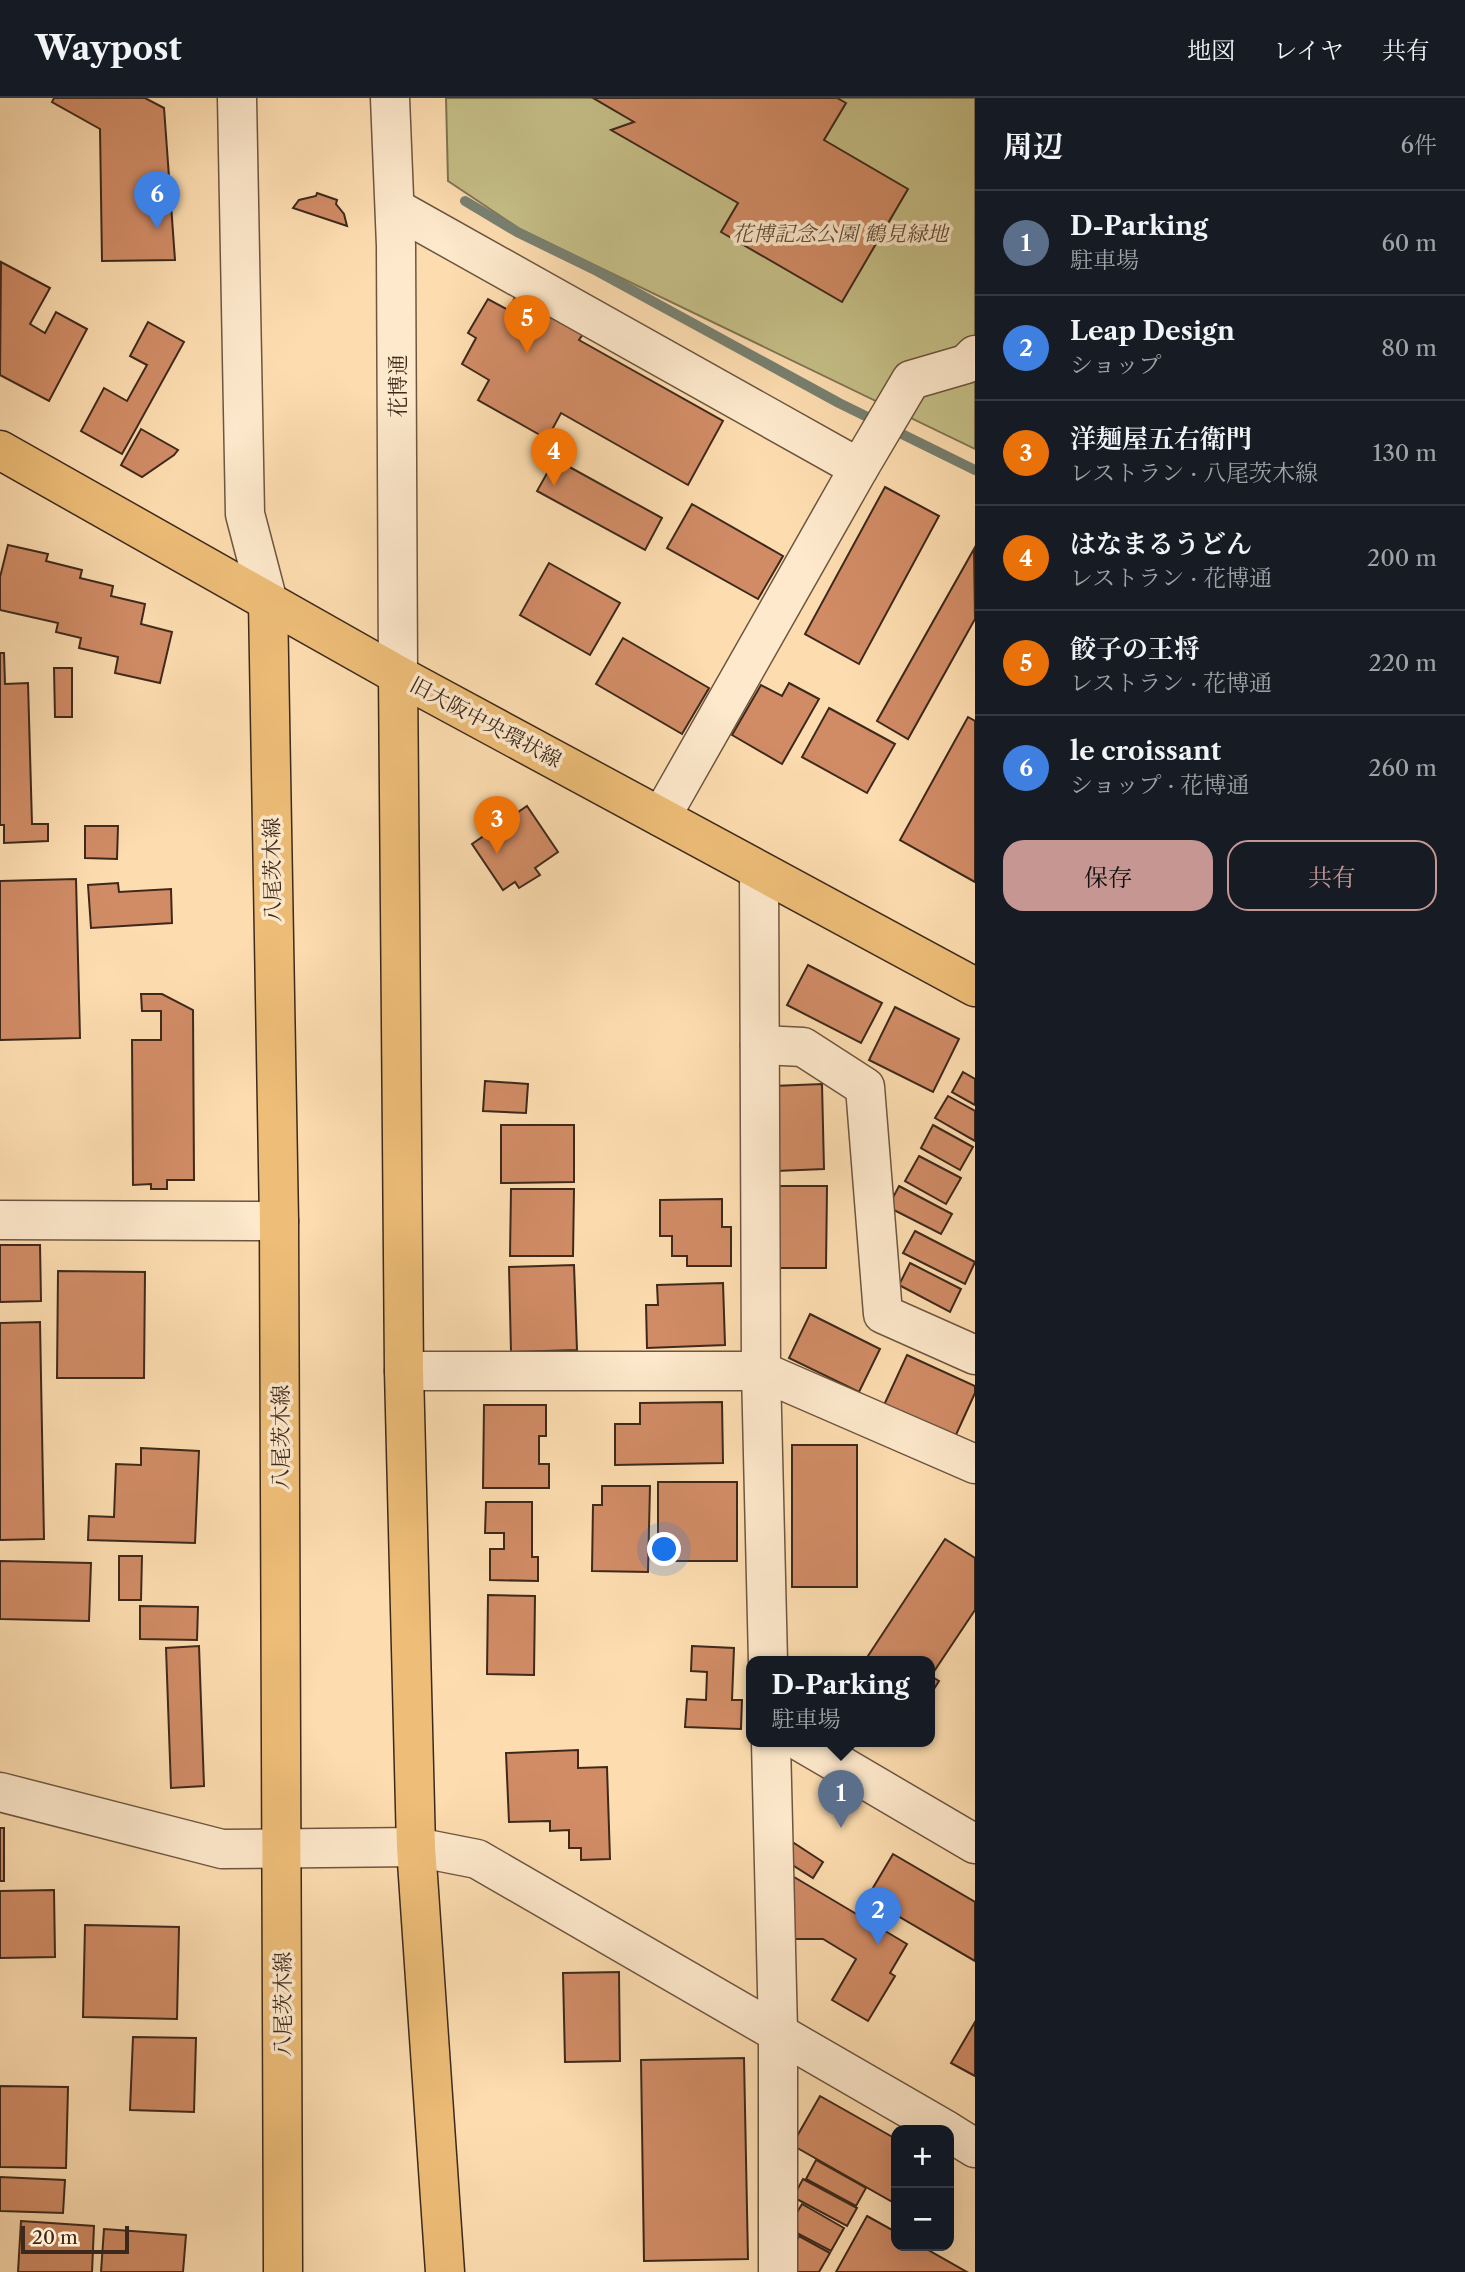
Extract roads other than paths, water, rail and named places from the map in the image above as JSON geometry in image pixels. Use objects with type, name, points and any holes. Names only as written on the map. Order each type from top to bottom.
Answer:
[{"type":"main road","name":"旧大阪中央環状線","points":[[0,450],[398,674],[975,988]]},
{"type":"main road","name":"八尾茨木線","points":[[268,602],[279,1221],[282,2272]]},
{"type":"main road","points":[[398,674],[404,1371],[416,1847],[445,2272]]},
{"type":"street","name":"花博通","points":[[390,98],[395,208],[398,674]]},
{"type":"street","points":[[233,100],[245,514],[268,602]]},
{"type":"street","points":[[395,208],[864,458]]},
{"type":"street","points":[[661,817],[911,380],[972,363]]},
{"type":"street","points":[[760,871],[761,1371],[768,1656]]},
{"type":"street","points":[[760,1045],[803,1047],[865,1087],[883,1314],[975,1355]]},
{"type":"street","points":[[0,1220],[279,1221]]},
{"type":"street","points":[[404,1371],[761,1371],[975,1464]]},
{"type":"street","points":[[771,1747],[778,2031],[778,2272]]},
{"type":"street","points":[[810,1747],[975,1844]]},
{"type":"street","points":[[0,1792],[222,1849],[416,1847],[477,1859],[937,2125]]},
{"type":"street","points":[[954,2135],[975,2148]]},
{"type":"waterway","points":[[465,201],[517,232],[597,271],[839,403],[975,470]]},
{"type":"place","name":"le croissant","points":[[157,229]]},
{"type":"place","name":"餃子の王将","points":[[527,353]]},
{"type":"place","name":"はなまるうどん","points":[[554,486]]},
{"type":"place","name":"洋麺屋五右衛門","points":[[497,854]]},
{"type":"place","name":"D-Parking","points":[[841,1828]]},
{"type":"place","name":"Leap Design","points":[[878,1945]]},
{"type":"park label","name":"花博記念公園 鶴見緑地","points":[[840,233]]}]
